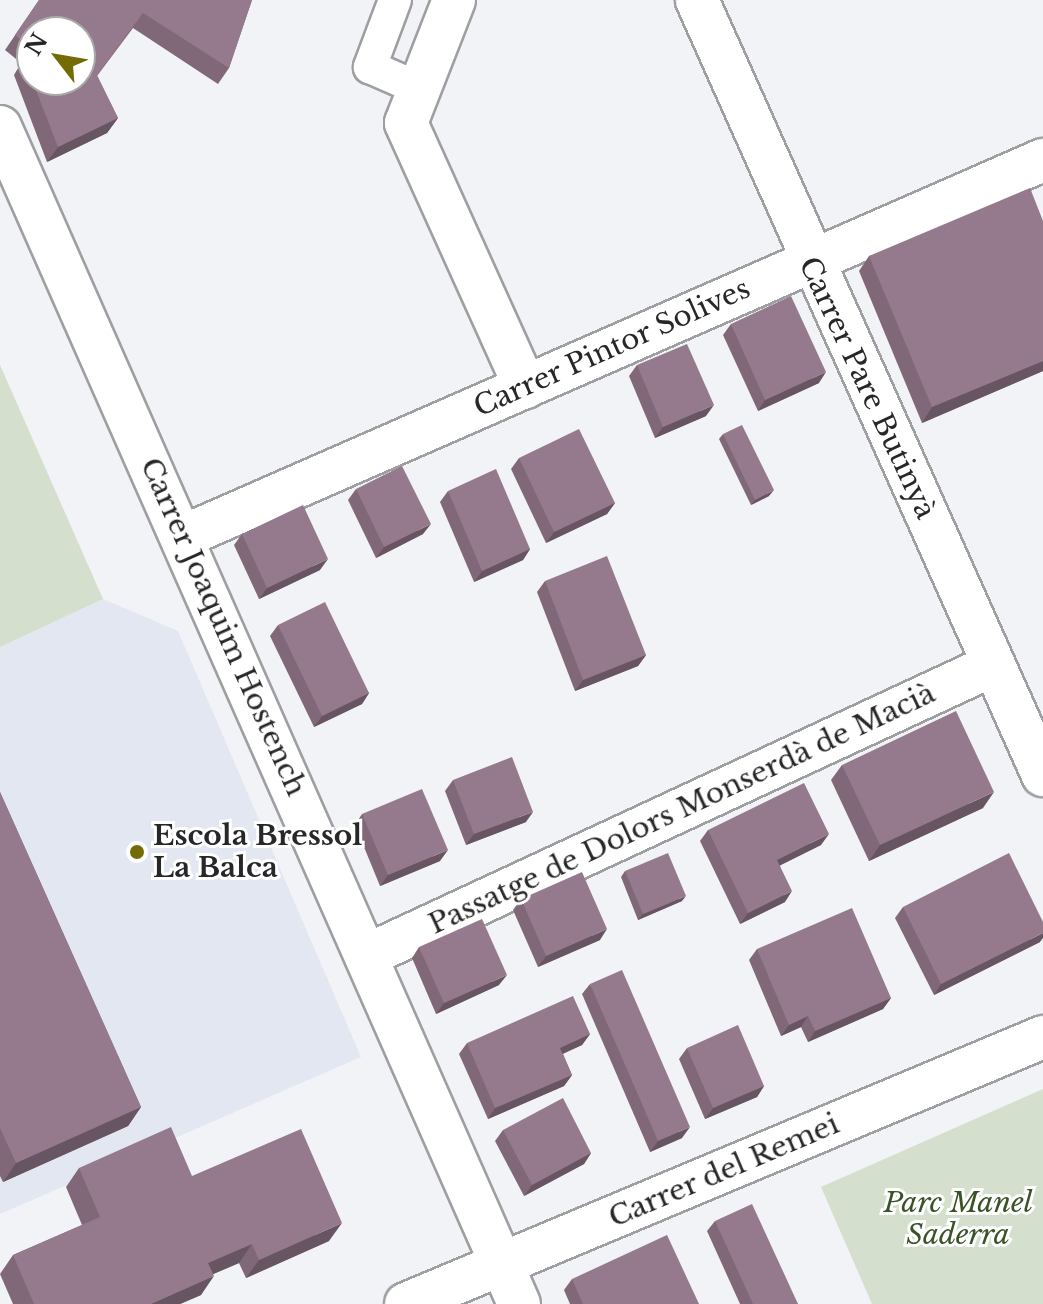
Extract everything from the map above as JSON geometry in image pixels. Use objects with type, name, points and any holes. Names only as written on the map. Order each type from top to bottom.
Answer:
[{"type":"street","points":[[395,0],[370,67],[420,89]]},
{"type":"street","points":[[454,0],[406,123],[525,387]]},
{"type":"street","name":"Carrer Pare Butinyà","points":[[697,0],[808,261],[1042,769]]},
{"type":"street","name":"Carrer Joaquim Hostench","points":[[0,127],[370,954],[519,1304]]},
{"type":"street","name":"Carrer Pintor Solives","points":[[182,537],[1043,160]]},
{"type":"street","name":"Passatge de Dolors Monserdà de Macià","points":[[370,954],[993,665]]},
{"type":"street","name":"Carrer del Remei","points":[[406,1304],[1043,1037]]},
{"type":"shaded area","name":"Escola Bressol La Balca","points":[[103,599],[178,631],[361,1057],[0,1214],[0,647]]},
{"type":"green space","points":[[0,365],[103,599],[0,647]]},
{"type":"green space","name":"Parc Manel Saderra","points":[[1043,1089],[1043,1304],[872,1304],[821,1187]]},
{"type":"building","points":[[39,0],[252,0],[229,68],[143,13],[97,75],[118,118],[58,147],[38,96],[96,96],[96,16],[28,16]]},
{"type":"building","points":[[1030,188],[1043,221],[1043,361],[932,407],[869,256]]},
{"type":"building","points":[[791,296],[826,372],[765,400],[731,324]]},
{"type":"building","points":[[687,344],[714,405],[663,427],[637,365]]},
{"type":"building","points":[[742,425],[774,490],[755,500],[723,434]]},
{"type":"building","points":[[579,429],[615,503],[554,532],[519,458]]},
{"type":"building","points":[[402,466],[431,524],[384,547],[356,489]]},
{"type":"building","points":[[496,469],[530,549],[482,571],[448,491]]},
{"type":"building","points":[[303,505],[328,559],[267,588],[242,534]]},
{"type":"building","points":[[607,556],[646,655],[583,680],[545,581]]},
{"type":"building","points":[[325,602],[369,693],[322,716],[278,625]]},
{"type":"building","points":[[956,711],[994,792],[880,845],[842,765]]},
{"type":"building","points":[[512,757],[533,812],[474,834],[453,780]]},
{"type":"building","points":[[804,783],[829,834],[777,860],[792,891],[748,913],[708,830]]},
{"type":"building","points":[[422,789],[448,850],[388,875],[362,814]]},
{"type":"building","points":[[0,792],[141,1107],[16,1163],[0,1128]]},
{"type":"building","points":[[668,853],[686,896],[643,914],[625,871]]},
{"type":"building","points":[[1009,853],[1043,922],[1043,933],[941,984],[903,907]]},
{"type":"building","points":[[582,872],[607,929],[546,956],[521,899]]},
{"type":"building","points":[[852,908],[891,998],[815,1031],[808,1016],[789,1025],[757,949]]},
{"type":"building","points":[[482,919],[507,975],[444,1003],[419,947]]},
{"type":"building","points":[[622,970],[690,1127],[658,1141],[590,984]]},
{"type":"building","points":[[573,996],[590,1034],[560,1048],[572,1075],[495,1108],[467,1043]]},
{"type":"building","points":[[738,1025],[764,1086],[713,1108],[687,1048]]},
{"type":"building","points":[[563,1098],[591,1153],[532,1185],[503,1130]]},
{"type":"building","points":[[171,1127],[192,1176],[301,1129],[342,1223],[259,1260],[252,1244],[208,1263],[214,1276],[151,1304],[34,1304],[13,1255],[100,1217],[79,1168]]},
{"type":"building","points":[[752,1204],[798,1304],[753,1304],[715,1221]]},
{"type":"building","points":[[667,1235],[699,1304],[583,1304],[572,1279]]},
{"type":"place","name":"Escola Bressol La Balca","points":[[137,852]]}]
